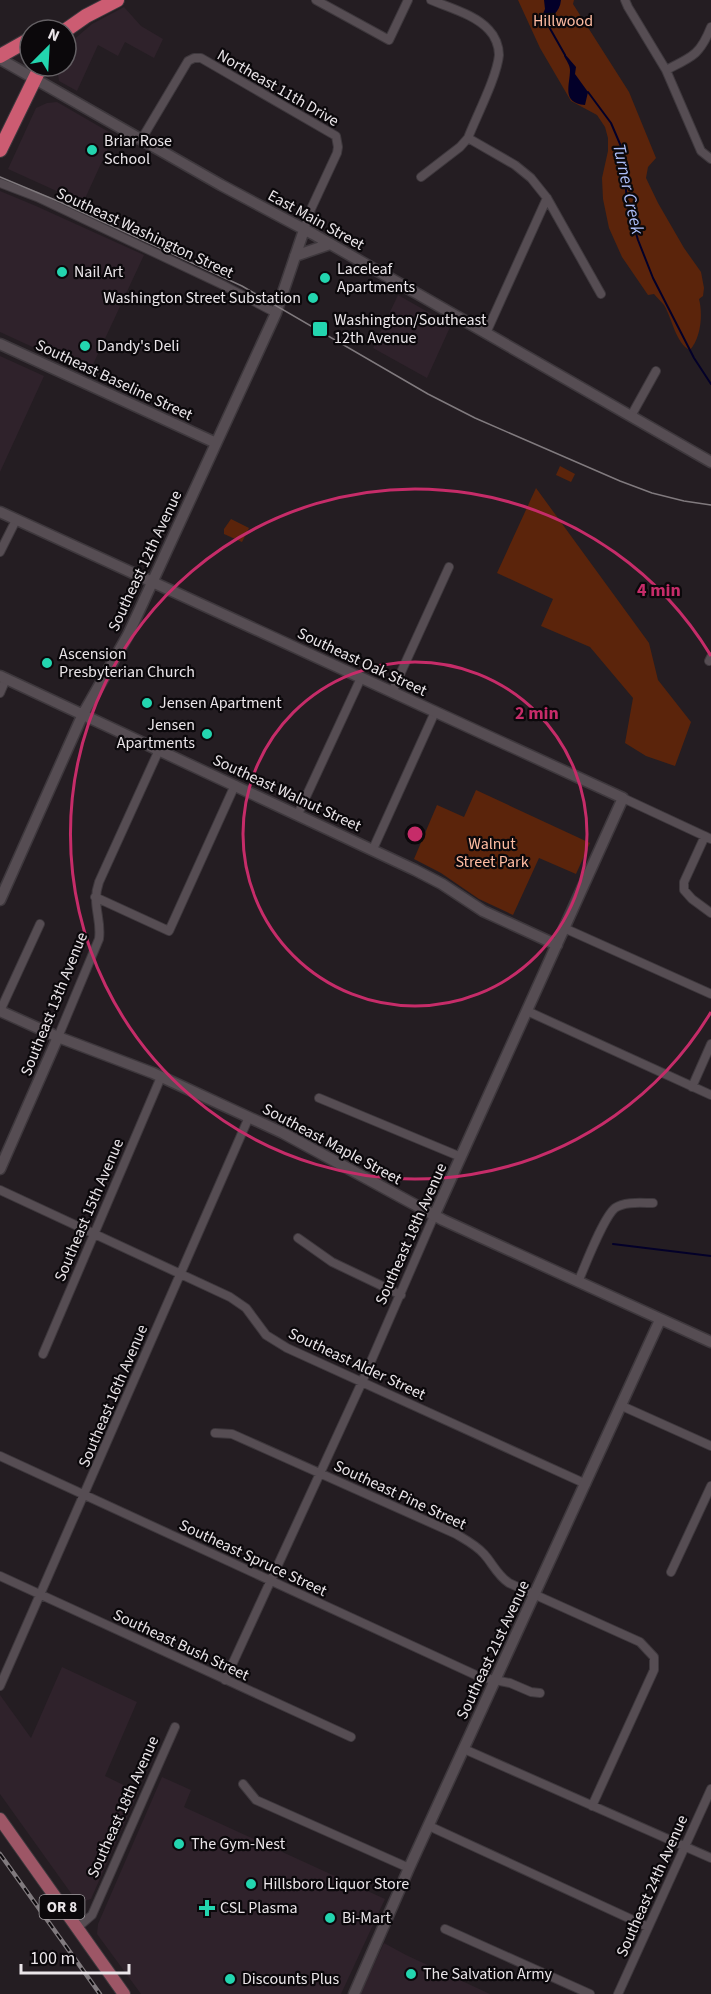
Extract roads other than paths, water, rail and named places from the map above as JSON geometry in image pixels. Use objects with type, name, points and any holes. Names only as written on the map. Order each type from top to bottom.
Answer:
[{"type":"highway","points":[[78,21],[117,0]]},
{"type":"highway","points":[[0,57],[18,46]]},
{"type":"highway","points":[[0,150],[35,78]]},
{"type":"main road","name":"OR 8","points":[[0,1819],[124,1994]]},
{"type":"street","points":[[316,0],[389,40],[408,0]]},
{"type":"street","points":[[421,177],[460,147],[468,138],[496,69],[499,53],[497,41],[489,29],[472,18],[431,0]]},
{"type":"street","points":[[625,0],[666,70],[701,151],[711,159]]},
{"type":"street","points":[[666,70],[694,56],[705,42],[711,27]]},
{"type":"street","name":"East Main Street","points":[[0,57],[18,64]]},
{"type":"street","name":"Northeast 11th Drive","points":[[141,140],[188,61],[201,58],[332,132],[338,140],[337,153],[311,209],[304,230]]},
{"type":"street","name":"East Main Street","points":[[47,78],[141,140],[330,244],[711,462]]},
{"type":"street","points":[[468,138],[515,165],[531,178],[547,198],[601,294]]},
{"type":"street","name":"Southeast Washington Street","points":[[0,183],[37,197],[223,285],[276,313]]},
{"type":"street","points":[[486,333],[547,198]]},
{"type":"street","name":"Southeast 12th Avenue","points":[[0,900],[83,714],[120,651],[276,313],[304,230]]},
{"type":"street","points":[[295,256],[330,244]]},
{"type":"street","name":"Southeast Baseline Street","points":[[0,344],[216,443]]},
{"type":"street","points":[[631,416],[656,371]]},
{"type":"street","name":"Southeast Oak Street","points":[[0,512],[708,838]]},
{"type":"street","points":[[0,552],[16,519]]},
{"type":"street","points":[[392,693],[449,567]]},
{"type":"street","points":[[0,693],[3,678]]},
{"type":"street","name":"Southeast Walnut Street","points":[[3,678],[373,849],[428,876],[483,911],[557,945]]},
{"type":"street","points":[[298,814],[361,678]]},
{"type":"street","points":[[373,849],[435,712]]},
{"type":"street","points":[[159,750],[94,897],[169,931],[235,785]]},
{"type":"street","name":"Southeast 18th Avenue","points":[[225,1680],[362,1382],[434,1216],[623,798]]},
{"type":"street","points":[[708,838],[684,882],[684,890],[711,913]]},
{"type":"street","name":"Southeast 13th Avenue","points":[[0,1169],[99,939],[100,926],[94,897]]},
{"type":"street","points":[[0,1011],[40,924]]},
{"type":"street","points":[[564,928],[711,994]]},
{"type":"street","name":"Southeast Maple Street","points":[[0,1011],[58,1037],[161,1077],[249,1117],[297,1140],[434,1216],[711,1342]]},
{"type":"street","points":[[527,1011],[711,1095]]},
{"type":"street","points":[[692,1087],[711,1044]]},
{"type":"street","name":"Southeast 15th Avenue","points":[[43,1354],[161,1077]]},
{"type":"street","points":[[319,1098],[461,1157]]},
{"type":"street","name":"Southeast 16th Avenue","points":[[0,1686],[85,1495],[138,1368],[182,1275],[249,1117]]},
{"type":"street","name":"Southeast Alder Street","points":[[0,1190],[230,1297],[246,1308],[266,1335],[286,1348],[586,1484]]},
{"type":"street","points":[[578,1282],[615,1208],[626,1204],[653,1203]]},
{"type":"street","points":[[298,1238],[332,1262],[401,1294]]},
{"type":"street","name":"Southeast 21st Avenue","points":[[354,1994],[660,1320]]},
{"type":"street","points":[[622,1406],[711,1446]]},
{"type":"street","name":"Southeast Pine Street","points":[[215,1433],[232,1434],[456,1534],[473,1544],[500,1576],[534,1595],[640,1642],[654,1657],[654,1670],[592,1806]]},
{"type":"street","name":"Southeast Spruce Street","points":[[0,1456],[480,1677],[540,1693]]},
{"type":"street","points":[[671,1572],[711,1486]]},
{"type":"street","name":"Southeast Bush Street","points":[[0,1576],[351,1737]]},
{"type":"street","name":"Southeast 18th Avenue","points":[[77,1928],[92,1915],[175,1727]]},
{"type":"street","points":[[464,1749],[711,1858]]},
{"type":"street","points":[[243,1784],[256,1800],[410,1868]]},
{"type":"street","name":"Southeast 24th Avenue","points":[[618,1994],[711,1789]]},
{"type":"street","points":[[429,1826],[648,1927]]},
{"type":"street","points":[[445,1929],[590,1994]]},
{"type":"waterway","name":"Turner Creek","points":[[549,17],[548,25],[565,55]]},
{"type":"waterway","name":"Turner Creek","points":[[588,92],[611,123],[623,151],[627,203],[653,278],[694,358],[711,384]]},
{"type":"waterway","points":[[613,1244],[711,1256]]},
{"type":"tram line","points":[[0,177],[60,202],[242,286],[428,394],[475,418],[652,493],[711,505]]},
{"type":"railway","points":[[0,1854],[100,1994]]},
{"type":"place","name":"Briar Rose School","points":[[92,150]]},
{"type":"place","name":"Nail Art","points":[[62,272]]},
{"type":"place","name":"Laceleaf Apartments","points":[[325,278]]},
{"type":"place","name":"Washington Street Substation","points":[[313,298]]},
{"type":"place","name":"Washington/Southeast 12th Avenue","points":[[320,329]]},
{"type":"place","name":"Dandy's Deli","points":[[85,346]]},
{"type":"place","name":"Ascension Presbyterian Church","points":[[47,663]]},
{"type":"place","name":"Jensen Apartment","points":[[147,703]]},
{"type":"place","name":"Jensen Apartments","points":[[207,734]]},
{"type":"place","name":"The Gym-Nest","points":[[179,1844]]},
{"type":"place","name":"Hillsboro Liquor Store","points":[[251,1884]]},
{"type":"place","name":"CSL Plasma","points":[[207,1908]]},
{"type":"place","name":"Bi-Mart","points":[[330,1918]]},
{"type":"place","name":"The Salvation Army","points":[[411,1974]]},
{"type":"place","name":"Discounts Plus","points":[[230,1979]]},
{"type":"park label","name":"Hillwood","points":[[563,21]]},
{"type":"park label","name":"Walnut Street Park","points":[[492,853]]}]
